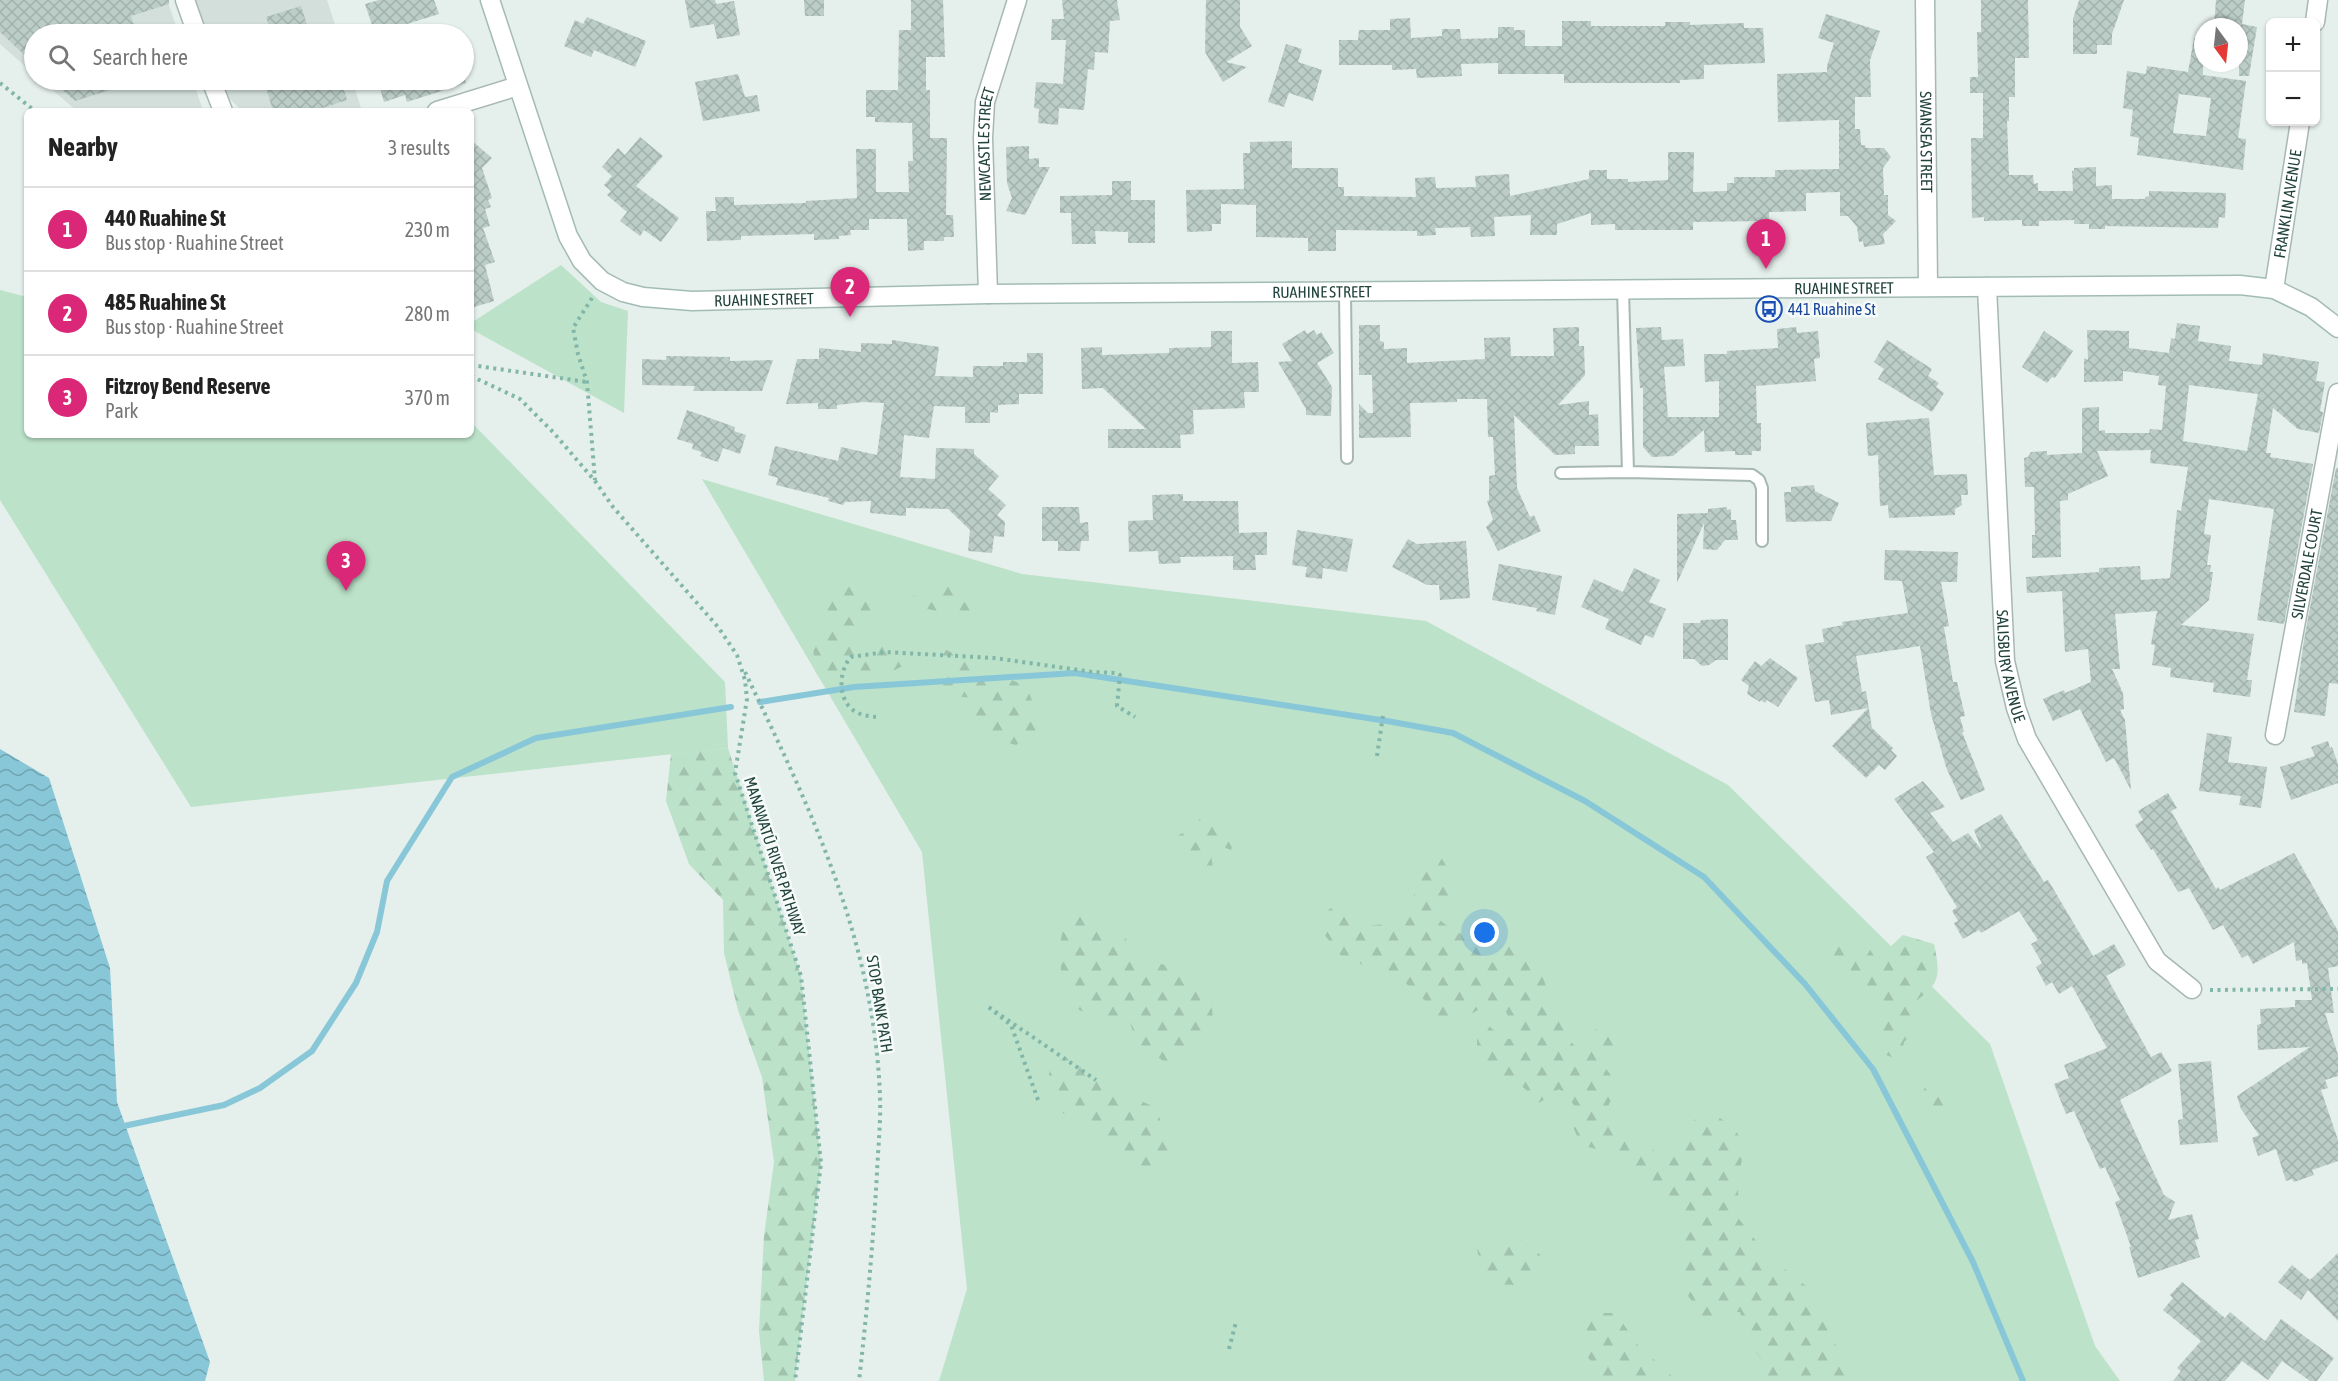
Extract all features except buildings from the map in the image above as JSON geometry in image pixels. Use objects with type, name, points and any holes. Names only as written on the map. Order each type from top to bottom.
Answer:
[{"type":"street","points":[[185,0],[193,24]]},
{"type":"street","name":"RUAHINE STREET","points":[[490,0],[568,236],[582,261],[602,281],[623,292],[643,297],[692,301],[988,294],[2240,285],[2274,289],[2311,307],[2338,328]]},
{"type":"street","name":"NEWCASTLE STREET","points":[[988,294],[983,138],[985,102],[1017,0]]},
{"type":"street","name":"SWANSEA STREET","points":[[1925,0],[1928,286]]},
{"type":"street","points":[[2316,18],[2318,0]]},
{"type":"street","points":[[447,108],[518,86]]},
{"type":"street","points":[[215,90],[222,108]]},
{"type":"street","name":"FRANKLIN AVENUE","points":[[2274,289],[2299,126]]},
{"type":"street","name":"SALISBURY AVENUE","points":[[1987,287],[2005,661],[2016,708],[2027,739],[2157,961],[2192,989]]},
{"type":"street","name":"SILVERDALE COURT","points":[[2276,735],[2338,393]]},
{"type":"lane","points":[[1623,289],[1628,472]]},
{"type":"lane","points":[[1345,292],[1347,458]]},
{"type":"lane","points":[[1561,473],[1752,475],[1759,480],[1762,488],[1762,541]]},
{"type":"path","points":[[0,83],[31,108]]},
{"type":"path","points":[[595,481],[587,382],[573,328],[602,281]]},
{"type":"path","points":[[474,365],[587,382]]},
{"type":"path","name":"MANAWATŪ RIVER PATHWAY","points":[[474,377],[520,399],[553,432],[595,481],[613,507],[718,627],[737,656],[745,680],[747,699],[735,773],[801,976],[821,1163],[795,1381]]},
{"type":"path","points":[[876,717],[860,714],[851,709],[845,701],[843,670],[851,657],[885,652],[994,658],[1093,672],[1117,673],[1120,675],[1117,706],[1135,717]]},
{"type":"path","name":"STOP BANK PATH","points":[[737,656],[795,776],[829,856],[859,949],[872,1011],[880,1098],[872,1259],[859,1381]]},
{"type":"path","points":[[1377,756],[1383,716]]},
{"type":"path","points":[[2192,989],[2226,991],[2338,989]]},
{"type":"path","points":[[1038,1100],[1011,1025],[987,1006],[1096,1080]]},
{"type":"path","points":[[1228,1349],[1236,1322]]},
{"type":"shaded area","points":[[0,0],[167,0],[175,24],[24,24],[24,65],[0,44]]},
{"type":"shaded area","points":[[196,0],[327,0],[335,24],[203,24]]},
{"type":"shaded area","points":[[53,90],[196,90],[202,108],[74,108]]},
{"type":"shaded area","points":[[223,90],[355,90],[361,108],[239,108]]},
{"type":"green space","points":[[561,265],[601,302],[628,311],[624,413],[474,331],[474,321]]},
{"type":"green space","points":[[0,290],[24,296],[24,438],[474,438],[474,425],[725,682],[728,748],[191,807],[0,500]]},
{"type":"green space","points":[[702,479],[1022,574],[1426,621],[1728,785],[1990,1044],[2095,1346],[2120,1381],[939,1381],[967,1289],[922,852]]},
{"type":"green space","points":[[949,579],[967,588],[979,598],[975,613],[950,614],[912,607],[908,601],[913,595],[924,599],[934,583]]},
{"type":"green space","points":[[836,583],[855,583],[875,616],[857,634],[854,642],[860,648],[872,642],[895,648],[910,656],[913,661],[874,678],[844,674],[824,685],[815,671],[812,634],[828,621],[827,593]]},
{"type":"green space","points":[[942,648],[1021,684],[1029,693],[1043,727],[1016,745],[985,735],[968,725],[977,698],[946,696],[936,672]]},
{"type":"green space","points":[[728,748],[801,976],[821,1163],[795,1381],[764,1381],[759,1331],[764,1236],[774,1162],[762,1077],[738,1010],[724,953],[723,900],[689,864],[666,801],[671,754]]},
{"type":"green space","points":[[1204,808],[1210,817],[1215,813],[1234,839],[1231,850],[1221,846],[1211,855],[1215,881],[1206,880],[1202,866],[1194,866],[1195,860],[1187,852],[1177,850],[1171,839],[1195,825]]},
{"type":"green space","points":[[1437,851],[1452,875],[1452,895],[1436,917],[1467,936],[1522,948],[1541,973],[1553,1004],[1570,1017],[1566,1037],[1579,1050],[1596,1029],[1609,1028],[1615,1052],[1602,1063],[1619,1087],[1609,1104],[1606,1115],[1627,1128],[1669,1163],[1694,1120],[1710,1111],[1734,1128],[1744,1144],[1738,1187],[1739,1219],[1766,1254],[1811,1290],[1825,1313],[1845,1373],[1852,1381],[1764,1381],[1766,1367],[1750,1341],[1740,1312],[1715,1313],[1708,1324],[1679,1283],[1679,1264],[1684,1239],[1679,1215],[1659,1200],[1618,1155],[1581,1145],[1570,1120],[1574,1105],[1559,1089],[1539,1103],[1516,1080],[1494,1078],[1477,1060],[1477,1036],[1488,1025],[1504,1040],[1518,1037],[1506,1012],[1481,1008],[1434,1037],[1426,1014],[1427,1002],[1412,990],[1396,972],[1375,970],[1340,955],[1321,930],[1325,912],[1336,905],[1352,918],[1375,925],[1403,918]]},
{"type":"green space","points":[[1081,913],[1100,920],[1126,938],[1127,955],[1179,970],[1201,985],[1212,1009],[1207,1042],[1167,1063],[1136,1039],[1128,1014],[1103,1020],[1077,1009],[1075,986],[1061,970],[1059,950],[1064,922]]},
{"type":"green space","points":[[1903,935],[1934,944],[1937,972],[1933,985],[1912,1004],[1914,1032],[1904,1042],[1901,1061],[1884,1054],[1877,1032],[1886,1017],[1868,996],[1845,978],[1829,953],[1834,940],[1866,943],[1879,964],[1891,946]]},
{"type":"green space","points":[[1068,1058],[1086,1064],[1107,1084],[1124,1094],[1155,1107],[1162,1124],[1178,1140],[1173,1169],[1147,1173],[1131,1167],[1107,1153],[1098,1125],[1057,1111],[1046,1092],[1051,1063]]},
{"type":"green space","points":[[1928,1082],[1944,1083],[1950,1097],[1944,1115],[1930,1115],[1919,1099]]},
{"type":"green space","points":[[1512,1238],[1529,1243],[1543,1258],[1536,1286],[1494,1284],[1482,1271],[1477,1249]]},
{"type":"green space","points":[[1593,1313],[1616,1313],[1637,1344],[1672,1376],[1672,1381],[1597,1381],[1599,1369],[1588,1358],[1581,1340]]},
{"type":"water","points":[[0,749],[49,778],[110,968],[117,1102],[210,1362],[205,1381],[0,1381]]},
{"type":"waterway","points":[[760,702],[854,687],[1075,673],[1453,733],[1585,801],[1704,877],[1805,984],[1873,1069],[1973,1262],[2023,1381]]},
{"type":"waterway","points":[[119,1127],[224,1105],[260,1088],[312,1051],[356,983],[377,932],[387,881],[452,777],[536,738],[731,707]]},
{"type":"place","name":"440 Ruahine St","points":[[1766,269]]},
{"type":"place","name":"441 Ruahine St","points":[[1769,309]]},
{"type":"place","name":"485 Ruahine St","points":[[850,317]]},
{"type":"place","name":"Fitzroy Bend Reserve","points":[[346,591]]}]
